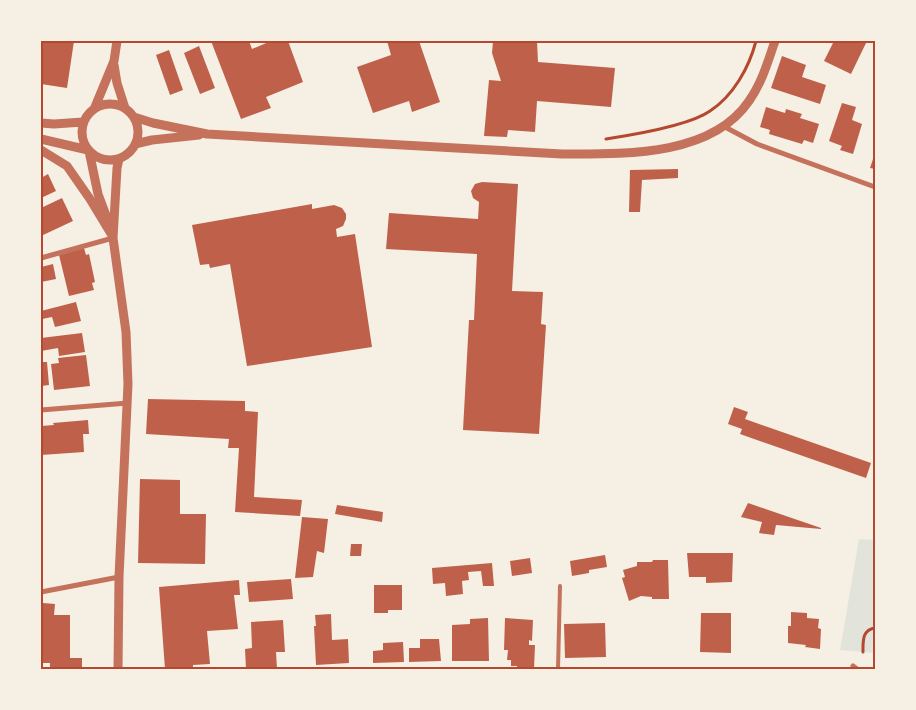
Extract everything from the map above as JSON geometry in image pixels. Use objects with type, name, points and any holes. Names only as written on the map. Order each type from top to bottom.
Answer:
[{"type":"street","points":[[117,41],[114,61],[95,107],[83,122],[81,135],[88,150],[98,194],[113,238],[126,332],[128,403],[119,578],[118,669]]},
{"type":"street","points":[[134,118],[207,134],[562,154],[605,154],[679,145],[702,138],[725,127],[742,111],[756,89],[775,41]]},
{"type":"street","points":[[41,139],[88,150],[101,159],[119,159],[124,156],[135,144],[138,128],[134,118],[125,108],[117,83],[114,61]]},
{"type":"street","points":[[95,107],[113,103],[125,108]]},
{"type":"street","points":[[41,122],[57,124],[83,122]]},
{"type":"street","points":[[725,127],[757,144],[875,187]]},
{"type":"street","points":[[135,144],[152,140],[207,134]]},
{"type":"street","points":[[41,150],[67,166],[90,199],[113,238]]},
{"type":"street","points":[[113,238],[119,159]]},
{"type":"street","points":[[41,258],[113,238]]},
{"type":"street","points":[[41,410],[128,403]]},
{"type":"street","points":[[41,592],[119,578]]},
{"type":"lane","points":[[558,669],[560,586]]},
{"type":"path","points":[[599,140],[672,125],[709,113],[722,103],[734,89],[746,68],[756,41]]},
{"type":"path","points":[[863,652],[865,633],[869,629],[875,628]]},
{"type":"shaded area","points":[[859,539],[875,540],[875,653],[840,650]]},
{"type":"building","points":[[41,41],[74,41],[67,88],[41,84]]},
{"type":"building","points":[[211,41],[249,41],[252,49],[271,41],[288,41],[303,82],[266,97],[271,108],[241,119]]},
{"type":"building","points":[[387,41],[419,41],[440,102],[412,112],[409,101],[373,113],[357,67],[391,55]]},
{"type":"building","points":[[493,41],[537,41],[538,62],[615,68],[611,107],[537,101],[535,132],[508,130],[507,137],[484,136],[489,80],[501,81],[492,53]]},
{"type":"building","points":[[834,41],[867,41],[851,74],[824,61]]},
{"type":"building","points":[[199,46],[215,88],[200,94],[184,53]]},
{"type":"building","points":[[169,50],[183,90],[170,95],[156,55]]},
{"type":"building","points":[[782,56],[806,65],[802,77],[826,85],[820,104],[771,88]]},
{"type":"building","points":[[842,103],[856,107],[852,120],[862,124],[853,154],[840,150],[842,146],[829,141]]},
{"type":"building","points":[[766,107],[785,113],[786,109],[802,114],[800,118],[819,124],[813,143],[804,140],[802,144],[769,134],[770,130],[760,127]]},
{"type":"building","points":[[875,156],[875,169],[870,168]]},
{"type":"building","points":[[678,169],[678,178],[642,180],[640,212],[629,212],[630,170]]},
{"type":"building","points":[[48,174],[56,191],[41,198],[41,178]]},
{"type":"building","points":[[482,182],[518,184],[512,291],[543,292],[541,324],[546,325],[539,434],[463,430],[469,320],[474,320],[477,254],[386,249],[389,213],[478,219],[479,202],[473,198],[471,191],[475,184]]},
{"type":"building","points":[[62,198],[73,221],[41,236],[41,208]]},
{"type":"building","points":[[312,204],[312,209],[334,205],[342,208],[346,214],[346,219],[343,226],[336,229],[337,237],[355,234],[372,347],[247,366],[230,264],[210,268],[209,264],[200,265],[192,225]]},
{"type":"building","points":[[84,248],[86,255],[89,254],[95,282],[92,283],[94,290],[69,296],[59,255]]},
{"type":"building","points":[[53,264],[56,279],[41,282],[41,267]]},
{"type":"building","points":[[76,302],[81,321],[55,327],[52,317],[42,319],[41,311]]},
{"type":"building","points":[[82,333],[85,352],[59,356],[58,348],[41,351],[41,338]]},
{"type":"building","points":[[86,355],[90,386],[54,390],[51,364],[59,363],[58,358]]},
{"type":"building","points":[[41,362],[47,362],[49,385],[41,386]]},
{"type":"building","points":[[148,399],[245,401],[245,411],[258,412],[254,497],[302,500],[300,516],[235,512],[239,448],[228,448],[229,439],[146,434]]},
{"type":"building","points":[[734,407],[748,412],[745,419],[871,463],[866,478],[740,434],[742,429],[728,424]]},
{"type":"building","points":[[88,420],[89,434],[83,434],[84,452],[41,455],[41,426]]},
{"type":"building","points":[[140,479],[180,480],[180,514],[206,514],[205,564],[138,563]]},
{"type":"building","points":[[748,503],[821,529],[776,525],[774,535],[759,533],[762,522],[741,517]]},
{"type":"building","points":[[337,505],[383,512],[382,522],[335,514]]},
{"type":"building","points":[[302,517],[328,519],[324,553],[317,551],[313,577],[295,578]]},
{"type":"building","points":[[351,544],[362,544],[361,556],[350,556]]},
{"type":"building","points":[[687,553],[733,553],[732,582],[706,583],[706,577],[689,577]]},
{"type":"building","points":[[605,555],[607,567],[589,570],[589,573],[572,576],[570,561]]},
{"type":"building","points":[[530,558],[532,573],[512,576],[510,561]]},
{"type":"building","points":[[653,560],[668,560],[669,599],[652,599],[652,597],[641,596],[629,601],[622,578],[625,577],[623,570],[637,566],[637,562],[652,562]]},
{"type":"building","points":[[492,563],[494,586],[483,586],[481,571],[468,572],[469,580],[462,581],[463,594],[446,596],[445,583],[433,584],[432,568]]},
{"type":"building","points":[[291,579],[293,599],[249,602],[247,582]]},
{"type":"building","points":[[239,580],[240,595],[234,595],[238,629],[207,631],[210,664],[193,665],[193,669],[165,669],[159,587]]},
{"type":"building","points":[[374,585],[402,585],[402,610],[374,613]]},
{"type":"building","points":[[43,603],[55,604],[54,615],[70,615],[70,658],[82,658],[82,669],[50,669],[50,663],[42,663],[41,613],[43,613]]},
{"type":"building","points":[[791,612],[807,613],[807,618],[819,619],[818,628],[821,629],[820,649],[788,643],[788,626],[791,626]]},
{"type":"building","points":[[701,613],[731,613],[731,653],[700,652]]},
{"type":"building","points":[[331,614],[332,640],[348,639],[349,663],[316,665],[315,615]]},
{"type":"building","points":[[488,618],[489,661],[452,661],[452,625],[470,624],[470,619]]},
{"type":"building","points":[[505,618],[533,620],[532,641],[529,640],[529,645],[535,645],[534,669],[517,669],[517,666],[511,666],[511,660],[507,660],[508,650],[504,650]]},
{"type":"building","points":[[283,620],[285,652],[276,652],[277,669],[246,669],[245,649],[252,648],[251,622]]},
{"type":"building","points":[[605,623],[606,657],[565,658],[564,624]]},
{"type":"building","points":[[420,639],[439,639],[441,661],[409,662],[409,648],[420,648]]},
{"type":"building","points":[[403,642],[404,662],[373,663],[373,651],[383,650],[383,643]]}]
